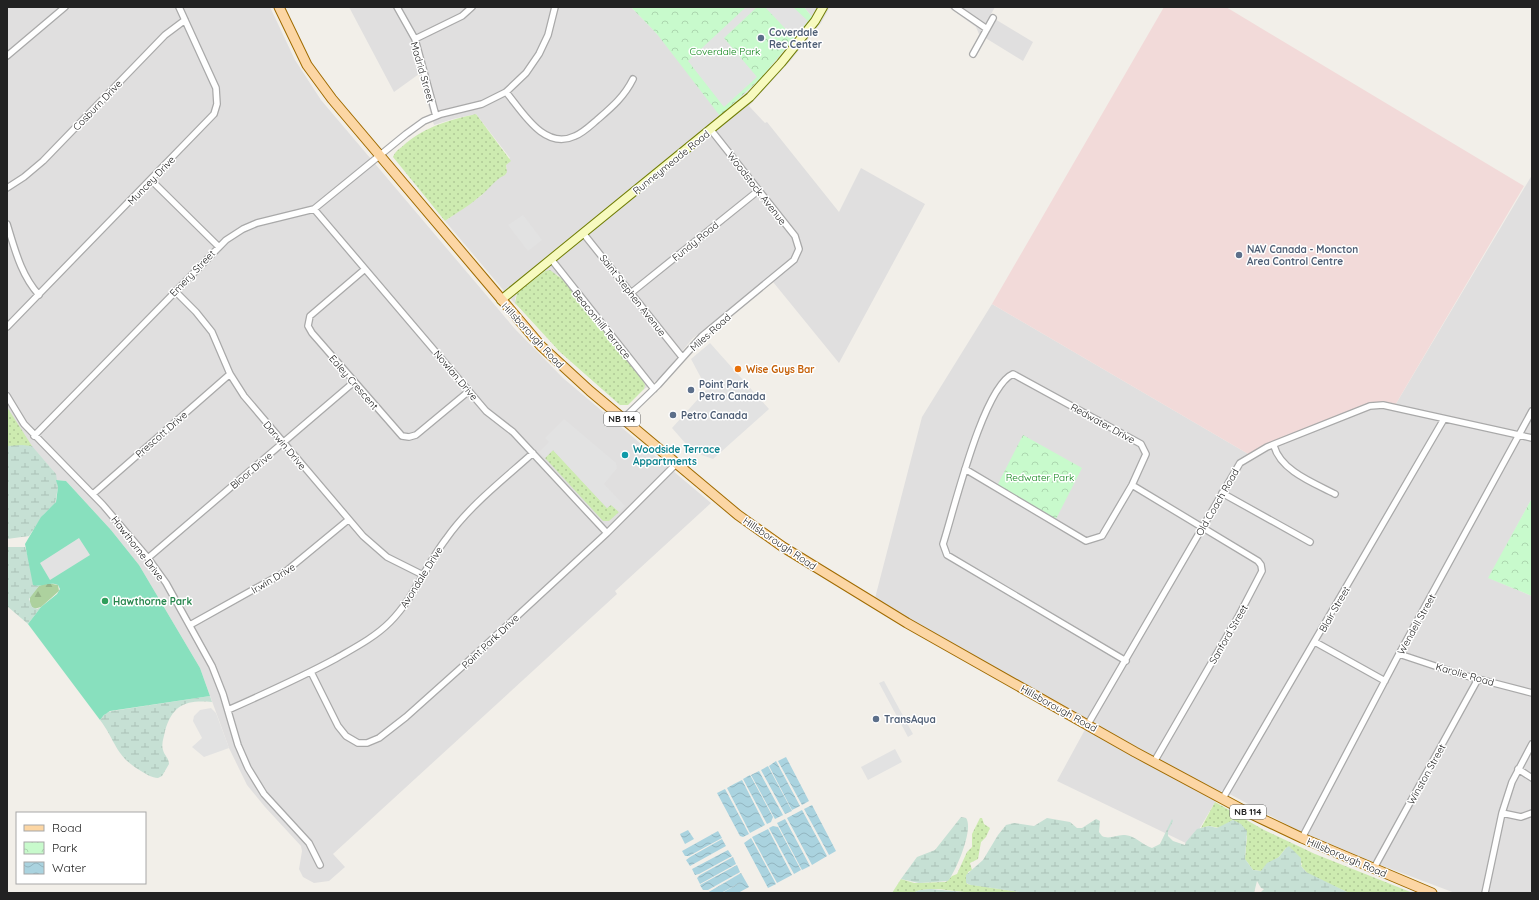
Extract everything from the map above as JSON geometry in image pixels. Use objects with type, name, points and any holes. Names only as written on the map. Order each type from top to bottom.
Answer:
[{"type":"main road","name":"Hillsborough Road","points":[[279,7],[294,41],[316,78],[380,157],[501,300],[555,360],[676,464],[738,514],[783,547],[907,622],[1154,762],[1245,811],[1302,838],[1432,893]]},
{"type":"street","points":[[7,56],[65,7]]},
{"type":"street","name":"Muncey Drive","points":[[7,327],[207,123],[216,109],[217,94],[213,81],[179,7]]},
{"type":"street","name":"Madrid Street","points":[[397,7],[415,39],[436,116]]},
{"type":"street","points":[[415,39],[462,16],[472,7]]},
{"type":"street","name":"Emery Street","points":[[34,436],[218,246],[250,226],[314,209],[380,157],[412,129],[436,116],[482,104],[506,92],[526,73],[539,54],[548,35],[555,7]]},
{"type":"street","name":"Runneymeade Road","points":[[501,300],[711,130],[762,85],[815,21],[824,7]]},
{"type":"street","points":[[955,7],[987,30]]},
{"type":"street","points":[[973,54],[993,18]]},
{"type":"street","name":"Cosburn Drive","points":[[7,188],[35,168],[165,35],[185,20]]},
{"type":"street","points":[[506,92],[540,132],[551,137],[563,139],[573,137],[582,132],[620,100],[633,79]]},
{"type":"street","name":"Woodstock Avenue","points":[[711,130],[794,236],[799,249]]},
{"type":"street","points":[[151,180],[218,246]]},
{"type":"street","name":"Fundy Road","points":[[631,293],[759,190]]},
{"type":"street","name":"Nowlan Drive","points":[[314,209],[486,411],[513,432],[607,533]]},
{"type":"street","points":[[7,224],[25,277],[39,295]]},
{"type":"street","name":"Saint Stephen Avenue","points":[[584,233],[682,357]]},
{"type":"street","name":"Miles Road","points":[[624,419],[654,389],[702,336],[787,267],[797,256],[799,249]]},
{"type":"street","name":"Beaconhill Terrace","points":[[551,260],[654,389]]},
{"type":"street","name":"Ealey Crescent","points":[[365,269],[312,315],[308,322],[312,333],[395,430],[406,438],[416,435],[469,391]]},
{"type":"street","name":"Darwin Drive","points":[[175,291],[196,312],[212,332],[230,374],[244,396],[348,520],[373,546],[387,557],[423,575]]},
{"type":"street","name":"Prescott Drive","points":[[93,494],[230,374]]},
{"type":"street","name":"Redwater Drive","points":[[965,469],[1086,541],[1102,536],[1132,485],[1146,454],[1141,444],[1013,374],[1006,377],[990,404],[965,469],[943,544],[947,555],[1126,661]]},
{"type":"street","name":"Bloor Drive","points":[[148,558],[354,382]]},
{"type":"street","name":"Hawthorne Drive","points":[[7,396],[24,424],[34,436],[93,494],[148,558],[174,595],[212,666],[228,710],[238,745],[254,779],[271,801],[309,843],[320,865]]},
{"type":"street","name":"Old Coach Road","points":[[1088,724],[1240,463],[1267,447],[1274,446],[1370,406],[1384,405],[1532,438]]},
{"type":"street","name":"Wendell Street","points":[[1302,838],[1399,654],[1532,410]]},
{"type":"street","name":"Blair Street","points":[[1223,798],[1444,419]]},
{"type":"street","points":[[1274,446],[1275,452],[1293,472],[1335,494]]},
{"type":"street","name":"Avondale Drive","points":[[228,710],[279,688],[311,672],[363,643],[386,626],[404,607],[436,552],[460,521],[532,453]]},
{"type":"street","name":"Point Park Drive","points":[[311,672],[338,726],[346,736],[358,743],[373,741],[386,733],[423,702],[607,533],[676,464]]},
{"type":"street","points":[[1132,485],[1202,529]]},
{"type":"street","points":[[1222,493],[1310,542]]},
{"type":"street","name":"Irwin Drive","points":[[190,625],[285,572],[348,520]]},
{"type":"street","name":"Sanford Street","points":[[1154,762],[1256,585],[1262,571],[1261,565],[1258,561],[1202,529]]},
{"type":"street","points":[[1315,642],[1385,682]]},
{"type":"street","name":"Karolie Road","points":[[1399,654],[1478,679],[1532,693]]},
{"type":"street","name":"Winston Street","points":[[1374,868],[1478,679]]},
{"type":"street","points":[[1485,893],[1502,813],[1512,782],[1532,744]]},
{"type":"street","points":[[1518,769],[1532,778]]},
{"type":"street","points":[[1502,813],[1521,816],[1532,813]]},
{"type":"shaded area","points":[[7,7],[270,7],[295,60],[321,100],[515,329],[563,378],[711,503],[615,591],[617,594],[333,854],[345,867],[329,881],[314,883],[303,877],[299,869],[302,851],[301,846],[247,785],[229,748],[200,668],[139,565],[111,530],[66,481],[56,480],[55,473],[28,442],[7,407]]},
{"type":"shaded area","points":[[349,7],[631,7],[729,108],[761,78],[812,17],[804,7],[830,7],[821,23],[791,60],[749,106],[765,123],[767,122],[839,212],[861,168],[925,204],[839,363],[769,277],[692,339],[662,376],[643,390],[645,385],[642,378],[566,282],[558,275],[545,271],[517,293],[515,299],[516,305],[445,221],[482,195],[487,188],[507,170],[506,165],[510,158],[476,114],[434,125],[419,74],[394,92]]},
{"type":"shaded area","points":[[746,7],[757,7],[724,38],[757,77],[724,107],[688,61]]},
{"type":"shaded area","points":[[765,7],[793,7],[808,21],[794,38]]},
{"type":"shaded area","points":[[948,7],[995,7],[990,16],[1033,42],[1023,61],[979,34],[976,27]]},
{"type":"shaded area","points":[[1164,7],[1226,7],[1524,186],[1394,407],[1370,406],[1250,455],[992,304]]},
{"type":"shaded area","points":[[1532,175],[1532,498],[1489,578],[1532,596],[1532,893],[1455,893],[1370,861],[1297,830],[1222,790],[1190,845],[1057,781],[1088,724],[874,602],[922,417],[992,304],[1250,455],[1370,406],[1394,407]]},
{"type":"shaded area","points":[[523,215],[542,240],[528,251],[508,225]]},
{"type":"shaded area","points":[[710,343],[769,409],[713,459],[693,452],[672,428],[707,389],[691,359]]},
{"type":"shaded area","points":[[564,419],[616,463],[617,468],[604,484],[625,506],[619,512],[611,505],[607,508],[553,450],[545,458],[539,452],[549,442],[545,438]]},
{"type":"shaded area","points":[[79,538],[90,555],[50,580],[40,563]]},
{"type":"shaded area","points":[[884,681],[913,734],[908,737],[879,683]]},
{"type":"shaded area","points":[[211,708],[216,713],[229,748],[204,757],[192,747],[202,738],[193,721],[194,716],[200,710]]},
{"type":"shaded area","points":[[895,749],[902,762],[868,780],[861,767]]},
{"type":"green space","name":"Coverdale Park","points":[[631,7],[804,7],[812,17],[761,78],[720,116],[657,34]]},
{"type":"green space","points":[[476,114],[511,161],[506,165],[507,172],[505,175],[483,194],[445,221],[393,157],[405,144],[430,128],[447,121]]},
{"type":"green space","points":[[550,270],[566,282],[642,378],[645,385],[644,389],[628,405],[620,405],[560,352],[515,303],[517,293],[545,271]]},
{"type":"green space","points":[[7,407],[32,446],[7,446]]},
{"type":"green space","name":"Redwater Park","points":[[1023,435],[1082,468],[1056,519],[997,486]]},
{"type":"green space","points":[[7,446],[32,446],[56,474],[58,487],[55,504],[44,514],[29,536],[7,539]]},
{"type":"green space","points":[[553,450],[607,508],[611,504],[619,512],[609,521],[603,521],[545,458]]},
{"type":"green space","name":"Hawthorne Park","points":[[56,480],[66,481],[111,530],[139,565],[200,668],[210,696],[110,711],[100,720],[28,624],[41,607],[57,594],[60,589],[58,585],[55,584],[39,586],[33,585],[25,544],[41,517],[56,502],[58,487]]},
{"type":"green space","points":[[1532,498],[1532,596],[1488,578]]},
{"type":"green space","points":[[7,547],[25,547],[37,586],[39,586],[29,599],[32,607],[37,609],[41,607],[28,624],[7,606]]},
{"type":"green space","points":[[47,583],[58,585],[59,591],[41,607],[34,609],[30,605],[30,596],[39,586]]},
{"type":"green space","points":[[210,696],[212,702],[188,703],[177,709],[172,715],[165,731],[162,745],[169,764],[162,776],[158,778],[151,777],[126,760],[100,720],[106,713],[112,711]]},
{"type":"green space","points":[[1215,802],[1264,830],[1315,854],[1413,893],[1349,893],[1309,875],[1301,866],[1302,864],[1294,852],[1286,848],[1279,857],[1261,871],[1253,870],[1245,859],[1247,836],[1233,820],[1220,828],[1209,826],[1201,828]]},
{"type":"green space","points":[[961,817],[966,818],[968,823],[968,831],[959,860],[948,881],[919,883],[901,879],[917,857],[935,850]]},
{"type":"green space","points":[[980,818],[982,818],[984,824],[990,828],[986,837],[981,842],[978,859],[970,863],[972,870],[968,872],[967,884],[1027,893],[973,893],[938,889],[920,890],[912,893],[892,893],[901,879],[914,883],[946,882],[952,876],[957,874],[967,852],[972,847],[972,834]]},
{"type":"green space","points":[[1047,818],[1070,822],[1077,828],[1082,828],[1096,819],[1100,821],[1099,832],[1102,836],[1129,836],[1152,848],[1160,844],[1172,819],[1173,821],[1168,831],[1168,836],[1173,841],[1185,845],[1197,829],[1209,826],[1217,828],[1233,820],[1241,824],[1247,831],[1245,859],[1253,870],[1261,871],[1267,863],[1279,857],[1289,846],[1301,858],[1301,866],[1306,872],[1349,893],[1260,893],[1264,889],[1261,888],[1257,881],[1254,893],[1027,893],[966,883],[966,875],[983,860],[1006,825],[1014,823],[1034,826]]},
{"type":"green space","points":[[931,889],[973,893],[912,893],[920,890]]},
{"type":"water","points":[[786,757],[809,801],[802,805],[778,761]]},
{"type":"water","points":[[776,761],[800,806],[792,810],[769,766]]},
{"type":"water","points":[[768,766],[792,811],[785,814],[761,770]]},
{"type":"water","points":[[759,771],[783,815],[775,819],[751,775]]},
{"type":"water","points":[[750,775],[773,817],[771,822],[767,824],[743,779]]},
{"type":"water","points":[[742,780],[765,825],[750,833],[727,788]]},
{"type":"water","points":[[725,789],[749,834],[743,837],[740,836],[717,793]]},
{"type":"water","points":[[812,805],[836,851],[829,855],[804,809]]},
{"type":"water","points":[[802,810],[827,856],[812,865],[787,818]]},
{"type":"water","points":[[785,819],[810,866],[802,870],[777,823]]},
{"type":"water","points":[[773,826],[778,827],[801,870],[794,874],[769,828]]},
{"type":"water","points":[[768,829],[792,875],[777,883],[752,837]]},
{"type":"water","points":[[688,830],[694,839],[685,844],[680,834]]},
{"type":"water","points":[[718,831],[722,838],[689,856],[685,856],[682,851]]},
{"type":"water","points":[[751,838],[776,884],[768,888],[744,843]]},
{"type":"water","points":[[722,839],[726,846],[690,866],[686,860]]},
{"type":"water","points":[[728,850],[732,856],[695,875],[692,869]]},
{"type":"water","points":[[733,857],[736,864],[700,884],[697,878],[700,875]]},
{"type":"water","points":[[737,865],[740,872],[708,890],[703,890],[700,885]]},
{"type":"water","points":[[741,873],[745,880],[721,893],[707,893]]},
{"type":"water","points":[[745,880],[749,887],[738,893],[722,893]]},
{"type":"place","name":"Coverdale Rec Center","points":[[761,38]]},
{"type":"place","name":"NAV Canada - Moncton Area Control Centre","points":[[1239,255]]},
{"type":"place","name":"Wise Guys Bar","points":[[738,369]]},
{"type":"place","name":"Point Park Petro Canada","points":[[691,390]]},
{"type":"place","name":"Petro Canada","points":[[673,415]]},
{"type":"place","name":"Woodside Terrace Appartments","points":[[625,455]]},
{"type":"place","name":"Hawthorne Park","points":[[105,601]]},
{"type":"place","name":"TransAqua","points":[[876,719]]}]
